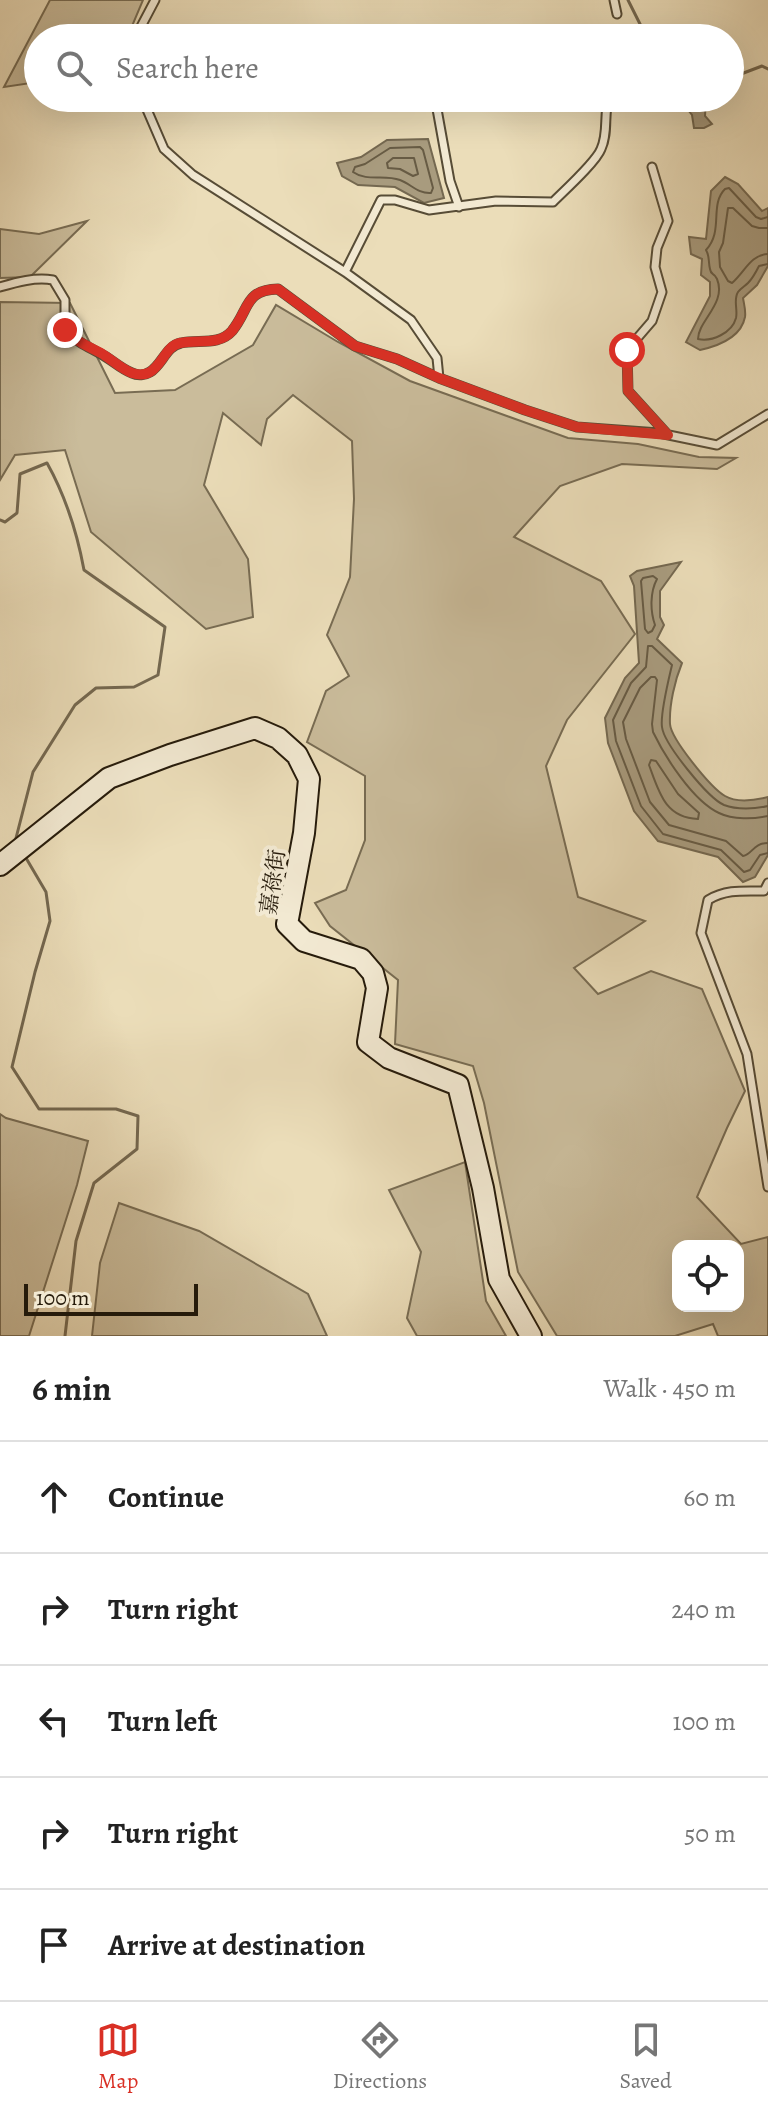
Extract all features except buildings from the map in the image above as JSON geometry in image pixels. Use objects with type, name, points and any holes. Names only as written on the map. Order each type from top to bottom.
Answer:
[{"type":"street","name":"嘉祿街","points":[[0,865],[109,778],[255,728],[278,738],[297,755],[309,779],[304,833],[287,924],[304,941],[361,959],[373,973],[377,988],[368,1042],[389,1058],[458,1085],[483,1188],[499,1279],[531,1336]]},
{"type":"lane","points":[[142,24],[155,0]]},
{"type":"lane","points":[[614,0],[617,14]]},
{"type":"lane","points":[[148,112],[164,149],[193,175],[345,272],[411,320],[437,358],[439,378]]},
{"type":"lane","points":[[438,112],[450,181],[459,207]]},
{"type":"lane","points":[[345,272],[381,200],[395,200],[429,210],[496,201],[553,202],[601,150],[607,125],[606,112]]},
{"type":"lane","points":[[652,167],[668,221],[657,248],[655,267],[662,292],[652,321],[627,350],[628,391],[668,435]]},
{"type":"lane","points":[[0,287],[43,278],[53,280],[65,300],[65,330],[79,343],[132,373],[142,375],[152,372],[174,345],[194,340],[213,342],[231,333],[252,296],[263,289],[278,289],[355,346],[577,427],[668,435],[717,445],[768,414]]},
{"type":"lane","points":[[768,883],[764,891],[734,890],[708,900],[701,933],[747,1054],[768,1187]]},
{"type":"shaded area","points":[[50,0],[143,0],[133,24],[37,24]]},
{"type":"shaded area","points":[[24,49],[24,84],[4,87]]},
{"type":"shaded area","points":[[87,221],[30,277],[0,278],[0,229],[39,234]]},
{"type":"shaded area","points":[[0,302],[70,303],[115,393],[175,390],[253,345],[276,305],[410,381],[568,438],[638,444],[699,457],[736,458],[717,469],[622,464],[560,486],[514,537],[601,581],[635,634],[567,720],[546,766],[578,897],[645,921],[574,968],[598,994],[651,971],[702,989],[745,1091],[697,1197],[737,1240],[672,1240],[672,1312],[744,1312],[744,1243],[768,1237],[768,1336],[718,1336],[713,1324],[675,1336],[557,1336],[518,1272],[484,1103],[473,1066],[395,1044],[398,980],[330,926],[315,903],[346,890],[365,840],[365,776],[307,742],[326,691],[349,676],[327,635],[350,577],[354,499],[352,441],[293,395],[267,419],[261,445],[223,413],[204,485],[248,559],[253,617],[206,629],[91,532],[65,450],[15,455],[0,480]]},
{"type":"shaded area","points":[[0,1114],[88,1141],[29,1336],[0,1336]]},
{"type":"shaded area","points":[[465,1162],[486,1301],[506,1336],[417,1336],[407,1318],[421,1252],[389,1190]]},
{"type":"shaded area","points":[[119,1203],[199,1231],[308,1294],[327,1336],[92,1336],[100,1263]]},
{"type":"water","points":[[690,112],[705,112],[712,124],[694,128]]},
{"type":"water","points":[[428,139],[444,198],[424,203],[395,187],[358,185],[342,176],[337,163],[361,157],[387,140]]},
{"type":"water","points":[[725,177],[738,184],[762,211],[768,208],[768,266],[757,285],[743,298],[745,317],[739,330],[721,343],[700,350],[686,342],[710,296],[710,282],[701,275],[702,259],[691,254],[689,237],[706,239],[711,191]]},
{"type":"water","points":[[681,562],[660,591],[660,617],[664,625],[657,639],[682,663],[673,693],[670,724],[693,763],[725,796],[741,800],[768,797],[768,855],[755,877],[743,882],[718,857],[658,841],[634,811],[608,743],[605,718],[625,678],[639,663],[634,586],[630,576],[637,571]]},
{"type":"waterway","points":[[628,0],[640,24]]},
{"type":"waterway","points":[[744,73],[762,66],[768,69]]},
{"type":"waterway","points":[[0,520],[5,522],[17,513],[20,474],[47,463],[70,515],[84,570],[165,627],[158,675],[134,687],[96,688],[75,705],[33,772],[16,838]]},
{"type":"waterway","points":[[26,858],[46,892],[50,921],[12,1067],[39,1109],[116,1109],[138,1116],[137,1149],[94,1183],[76,1241],[65,1336]]},
{"type":"route","points":[[65,330],[79,343],[132,373],[142,375],[152,372],[174,345],[194,340],[213,342],[231,333],[252,296],[263,289],[278,289],[355,346],[397,359],[439,378],[577,427],[668,435],[628,391],[627,350]]}]
